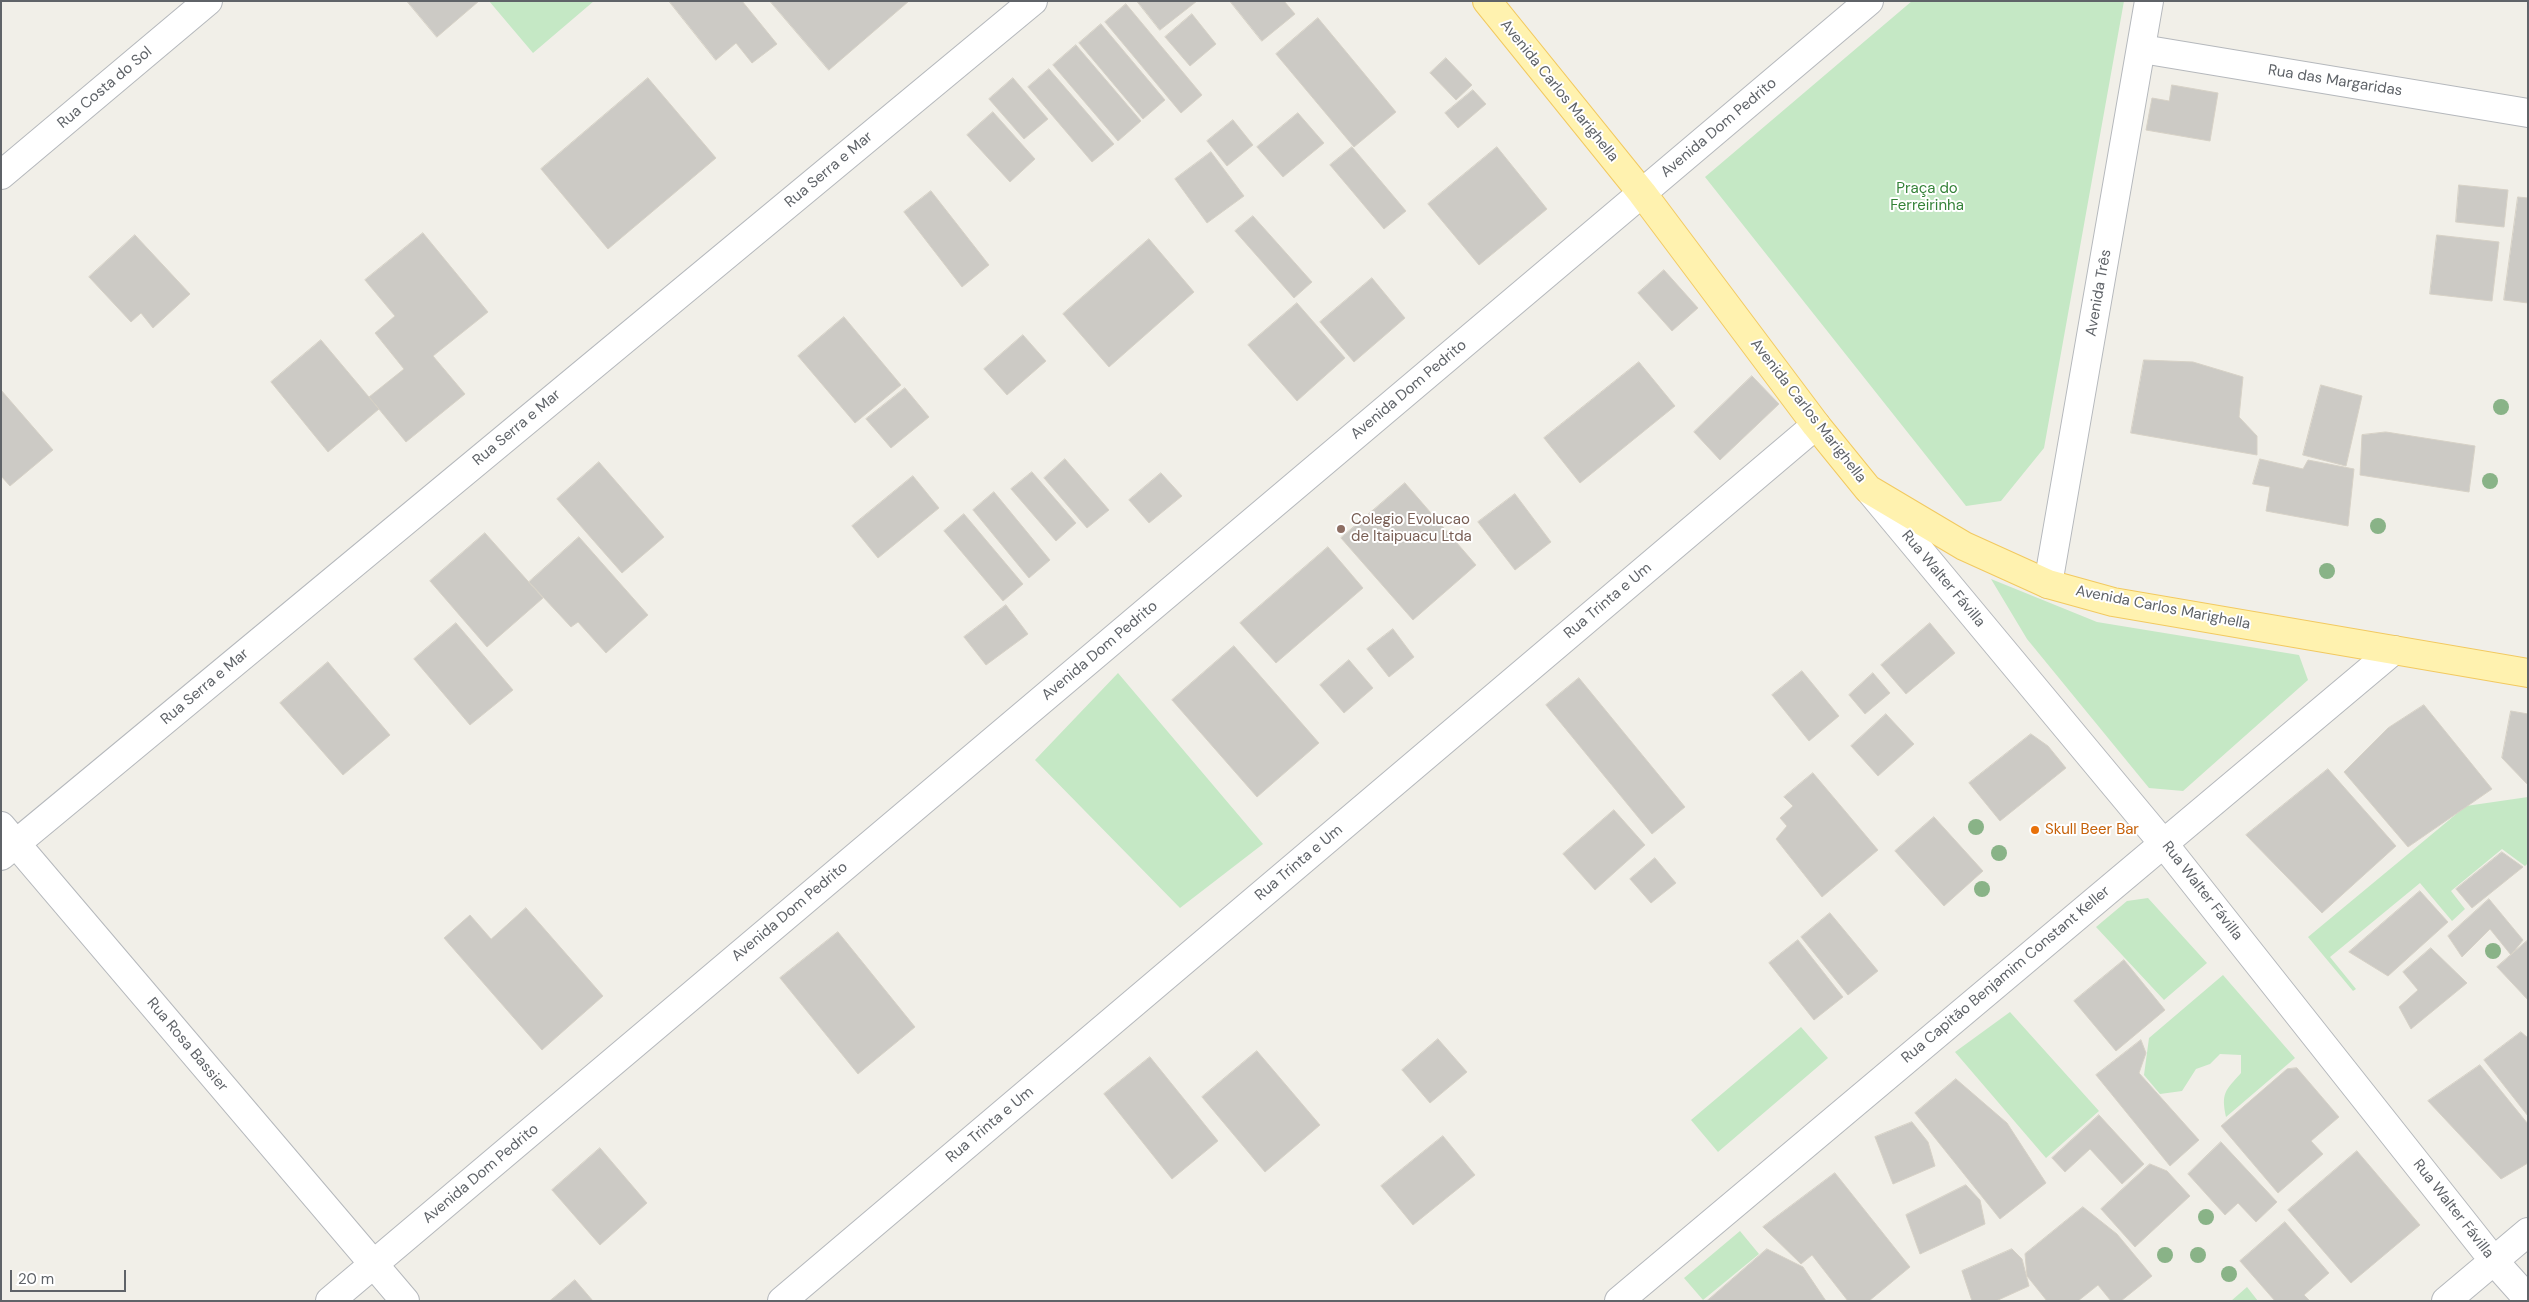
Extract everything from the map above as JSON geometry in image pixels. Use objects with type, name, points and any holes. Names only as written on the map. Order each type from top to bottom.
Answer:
[{"type":"main road","name":"Avenida Carlos Marighella","points":[[1487,1],[1642,193],[1816,425],[1868,489],[1964,546],[2048,584],[2113,602],[2528,673]]},
{"type":"street","name":"Rua Costa do Sol","points":[[1,175],[208,1]]},
{"type":"street","name":"Rua Serra e Mar","points":[[6,842],[1033,1]]},
{"type":"street","name":"Avenida Dom Pedrito","points":[[330,1301],[1869,1]]},
{"type":"street","name":"Avenida Três","points":[[2048,584],[2150,1]]},
{"type":"street","name":"Rua das Margaridas","points":[[2142,49],[2528,113]]},
{"type":"street","name":"Rua Trinta e Um","points":[[782,1301],[1816,425]]},
{"type":"street","name":"Rua Walter Fávilla","points":[[1868,489],[2163,843],[2494,1261],[2528,1299]]},
{"type":"street","name":"Rua Capitão Benjamim Constant Keller","points":[[1618,1301],[2394,650]]},
{"type":"street","name":"Rua Rosa Bassier","points":[[6,842],[405,1301]]},
{"type":"street","points":[[2446,1301],[2528,1232]]},
{"type":"green space","points":[[489,1],[594,1],[533,53]]},
{"type":"green space","name":"Praça do Ferreirinha","points":[[1912,1],[2124,1],[2044,448],[2001,501],[1966,506],[1705,177]]},
{"type":"green space","points":[[1991,579],[2097,622],[2299,655],[2308,680],[2183,791],[2149,788],[2027,639]]},
{"type":"green space","points":[[1118,673],[1263,844],[1180,908],[1035,760]]},
{"type":"green space","points":[[2528,797],[2528,863],[2525,866],[2502,849],[2451,891],[2465,909],[2452,921],[2420,883],[2330,957],[2356,989],[2353,991],[2308,937],[2466,806]]},
{"type":"green space","points":[[2148,898],[2207,963],[2164,1000],[2096,927],[2127,901]]},
{"type":"green space","points":[[2223,975],[2295,1058],[2226,1117],[2224,1097],[2241,1073],[2241,1055],[2220,1054],[2210,1064],[2196,1069],[2182,1091],[2160,1094],[2144,1075],[2149,1038]]},
{"type":"green space","points":[[2010,1012],[2099,1111],[2046,1158],[1955,1052]]},
{"type":"green space","points":[[1801,1027],[1828,1058],[1718,1152],[1691,1120]]},
{"type":"green space","points":[[1740,1231],[1759,1254],[1703,1300],[1684,1278]]},
{"type":"green space","points":[[2247,1287],[2258,1301],[2231,1301]]},
{"type":"building","points":[[407,1],[479,1],[437,37]]},
{"type":"building","points":[[669,1],[742,1],[777,44],[752,63],[736,43],[716,60]]},
{"type":"building","points":[[770,1],[909,1],[829,70]]},
{"type":"building","points":[[1137,1],[1197,1],[1160,30]]},
{"type":"building","points":[[1230,1],[1284,1],[1295,14],[1262,41]]},
{"type":"building","points":[[1126,4],[1202,95],[1181,113],[1105,22]]},
{"type":"building","points":[[1192,14],[1216,44],[1190,66],[1165,37]]},
{"type":"building","points":[[1318,18],[1396,112],[1354,147],[1276,54]]},
{"type":"building","points":[[1101,24],[1165,100],[1143,119],[1079,43]]},
{"type":"building","points":[[1076,45],[1141,121],[1118,141],[1053,65]]},
{"type":"building","points":[[1446,58],[1472,85],[1456,100],[1430,73]]},
{"type":"building","points":[[1049,69],[1114,144],[1092,162],[1028,87]]},
{"type":"building","points":[[648,78],[716,158],[608,249],[541,169]]},
{"type":"building","points":[[1013,78],[1048,119],[1024,139],[989,99]]},
{"type":"building","points":[[2172,85],[2218,93],[2210,141],[2146,130],[2152,98],[2169,101]]},
{"type":"building","points":[[1473,90],[1486,104],[1458,128],[1445,113]]},
{"type":"building","points":[[993,112],[1035,159],[1010,182],[967,135]]},
{"type":"building","points":[[1298,113],[1324,143],[1283,177],[1257,147]]},
{"type":"building","points":[[1233,120],[1253,145],[1227,166],[1207,141]]},
{"type":"building","points":[[1352,147],[1406,211],[1384,229],[1330,165]]},
{"type":"building","points":[[1497,147],[1547,209],[1479,265],[1428,204]]},
{"type":"building","points":[[1211,152],[1244,196],[1207,223],[1175,179]]},
{"type":"building","points":[[2459,185],[2508,190],[2504,227],[2456,222]]},
{"type":"building","points":[[931,191],[989,265],[962,287],[904,212]]},
{"type":"building","points":[[2518,197],[2528,198],[2528,303],[2504,300]]},
{"type":"building","points":[[1253,216],[1312,282],[1294,298],[1235,231]]},
{"type":"building","points":[[423,233],[488,312],[433,356],[465,394],[406,442],[369,397],[404,369],[375,333],[395,316],[365,280]]},
{"type":"building","points":[[135,235],[190,294],[153,328],[141,313],[131,322],[89,277]]},
{"type":"building","points":[[2437,235],[2499,242],[2492,301],[2430,294]]},
{"type":"building","points":[[1149,239],[1194,292],[1109,367],[1063,314]]},
{"type":"building","points":[[1664,270],[1698,308],[1672,331],[1638,293]]},
{"type":"building","points":[[1372,278],[1405,318],[1354,362],[1320,322]]},
{"type":"building","points":[[1297,303],[1345,358],[1297,401],[1248,345]]},
{"type":"building","points":[[844,317],[901,385],[855,423],[798,356]]},
{"type":"building","points":[[1023,335],[1046,361],[1007,395],[984,369]]},
{"type":"building","points":[[321,340],[379,409],[328,452],[271,382]]},
{"type":"building","points":[[2144,360],[2193,362],[2243,377],[2239,417],[2257,436],[2257,455],[2131,433]]},
{"type":"building","points":[[1639,362],[1675,406],[1580,483],[1544,438]]},
{"type":"building","points":[[1752,376],[1779,404],[1720,460],[1694,432]]},
{"type":"building","points":[[2321,385],[2362,396],[2346,466],[2303,455]]},
{"type":"building","points":[[905,388],[929,417],[891,448],[866,419]]},
{"type":"building","points":[[1,390],[53,450],[10,486],[1,476]]},
{"type":"building","points":[[2386,432],[2475,446],[2469,492],[2360,475],[2362,435]]},
{"type":"building","points":[[1065,459],[1109,510],[1087,528],[1044,478]]},
{"type":"building","points":[[2260,459],[2303,469],[2308,460],[2354,469],[2348,526],[2266,511],[2270,487],[2253,484]]},
{"type":"building","points":[[599,462],[664,537],[622,573],[557,499]]},
{"type":"building","points":[[1032,472],[1076,523],[1056,541],[1011,489]]},
{"type":"building","points":[[1161,473],[1182,496],[1149,523],[1129,500]]},
{"type":"building","points":[[913,476],[939,508],[878,558],[852,526]]},
{"type":"building","points":[[1405,483],[1476,565],[1413,620],[1341,538]]},
{"type":"building","points":[[994,492],[1050,560],[1029,578],[973,510]]},
{"type":"building","points":[[1515,494],[1551,542],[1515,570],[1478,522]]},
{"type":"building","points":[[964,514],[1023,584],[1003,601],[944,531]]},
{"type":"building","points":[[485,533],[543,598],[487,647],[430,581]]},
{"type":"building","points":[[579,537],[648,615],[606,653],[578,622],[571,627],[529,582]]},
{"type":"building","points":[[1328,547],[1363,588],[1276,663],[1240,623]]},
{"type":"building","points":[[1006,605],[1028,634],[986,665],[964,637]]},
{"type":"building","points":[[456,623],[513,690],[470,725],[414,659]]},
{"type":"building","points":[[1930,623],[1955,653],[1906,694],[1881,665]]},
{"type":"building","points":[[1393,629],[1414,657],[1389,677],[1367,649]]},
{"type":"building","points":[[1234,646],[1319,743],[1257,797],[1172,700]]},
{"type":"building","points":[[1349,660],[1373,688],[1344,713],[1320,685]]},
{"type":"building","points":[[328,662],[390,735],[343,775],[280,703]]},
{"type":"building","points":[[1802,671],[1839,716],[1809,741],[1772,695]]},
{"type":"building","points":[[1873,673],[1890,693],[1865,714],[1849,695]]},
{"type":"building","points":[[1579,678],[1685,807],[1652,834],[1546,705]]},
{"type":"building","points":[[2424,705],[2492,789],[2408,847],[2344,772],[2388,728]]},
{"type":"building","points":[[2511,711],[2528,714],[2528,785],[2502,758]]},
{"type":"building","points":[[1886,714],[1914,744],[1878,776],[1851,746]]},
{"type":"building","points":[[2031,734],[2048,746],[2066,768],[2000,821],[1969,783]]},
{"type":"building","points":[[2328,769],[2396,846],[2322,913],[2246,835]]},
{"type":"building","points":[[1813,773],[1878,850],[1822,897],[1776,839],[1787,826],[1780,818],[1793,806],[1784,797]]},
{"type":"building","points":[[1614,810],[1645,845],[1595,890],[1563,854]]},
{"type":"building","points":[[1934,817],[1983,871],[1944,906],[1895,851]]},
{"type":"building","points":[[2502,852],[2523,867],[2472,908],[2456,889]]},
{"type":"building","points":[[1655,858],[1676,883],[1651,903],[1630,879]]},
{"type":"building","points":[[2420,891],[2448,922],[2388,976],[2349,952]]},
{"type":"building","points":[[2489,899],[2523,940],[2511,955],[2490,929],[2462,957],[2448,936]]},
{"type":"building","points":[[526,908],[603,996],[542,1050],[444,938],[470,915],[491,939]]},
{"type":"building","points":[[1830,913],[1878,971],[1848,995],[1801,937]]},
{"type":"building","points":[[838,932],[915,1027],[858,1074],[780,978]]},
{"type":"building","points":[[1798,940],[1843,997],[1814,1020],[1769,963]]},
{"type":"building","points":[[2528,940],[2528,1000],[2497,967]]},
{"type":"building","points":[[2431,948],[2467,983],[2411,1029],[2399,1007],[2418,990],[2403,972]]},
{"type":"building","points":[[2124,960],[2165,1010],[2116,1051],[2074,1001]]},
{"type":"building","points":[[2521,1032],[2528,1038],[2528,1116],[2484,1060]]},
{"type":"building","points":[[1438,1039],[1467,1072],[1430,1103],[1402,1070]]},
{"type":"building","points":[[2141,1040],[2146,1053],[2139,1073],[2199,1140],[2170,1166],[2096,1075]]},
{"type":"building","points":[[1257,1051],[1320,1125],[1265,1172],[1202,1097]]},
{"type":"building","points":[[1150,1057],[1218,1141],[1172,1179],[1104,1094]]},
{"type":"building","points":[[2480,1065],[2528,1124],[2528,1163],[2501,1179],[2428,1101]]},
{"type":"building","points":[[2297,1068],[2339,1117],[2311,1141],[2323,1154],[2278,1193],[2221,1126],[2287,1069]]},
{"type":"building","points":[[1956,1079],[2007,1123],[2046,1183],[2000,1219],[1915,1113]]},
{"type":"building","points":[[2099,1115],[2144,1164],[2122,1184],[2090,1149],[2065,1172],[2052,1158]]},
{"type":"building","points":[[1912,1122],[1928,1142],[1935,1166],[1893,1184],[1875,1137]]},
{"type":"building","points":[[1443,1136],[1475,1175],[1413,1225],[1381,1186]]},
{"type":"building","points":[[2221,1142],[2277,1202],[2256,1222],[2238,1203],[2225,1215],[2188,1174]]},
{"type":"building","points":[[600,1148],[647,1203],[600,1245],[552,1190]]},
{"type":"building","points":[[2357,1151],[2420,1225],[2351,1283],[2288,1210]]},
{"type":"building","points":[[2150,1164],[2167,1171],[2190,1196],[2135,1247],[2101,1209]]},
{"type":"building","points":[[1835,1173],[1910,1267],[1869,1301],[1848,1301],[1812,1255],[1801,1264],[1763,1227]]},
{"type":"building","points":[[1966,1185],[1980,1200],[1985,1224],[1920,1254],[1906,1215]]},
{"type":"building","points":[[2083,1207],[2117,1234],[2152,1276],[2121,1301],[2111,1301],[2098,1285],[2078,1301],[2047,1301],[2027,1276],[2025,1254]]},
{"type":"building","points":[[2285,1222],[2329,1273],[2304,1295],[2310,1301],[2275,1301],[2240,1261]]},
{"type":"building","points":[[1767,1249],[1803,1267],[1826,1301],[1707,1301]]},
{"type":"building","points":[[2012,1249],[2022,1259],[2029,1286],[1996,1301],[1972,1301],[1962,1271]]},
{"type":"building","points":[[575,1280],[593,1301],[550,1301]]},
{"type":"place","name":"Colegio Evolucao de Itaipuacu Ltda","points":[[1341,529]]},
{"type":"place","name":"Skull Beer Bar","points":[[2035,830]]}]
